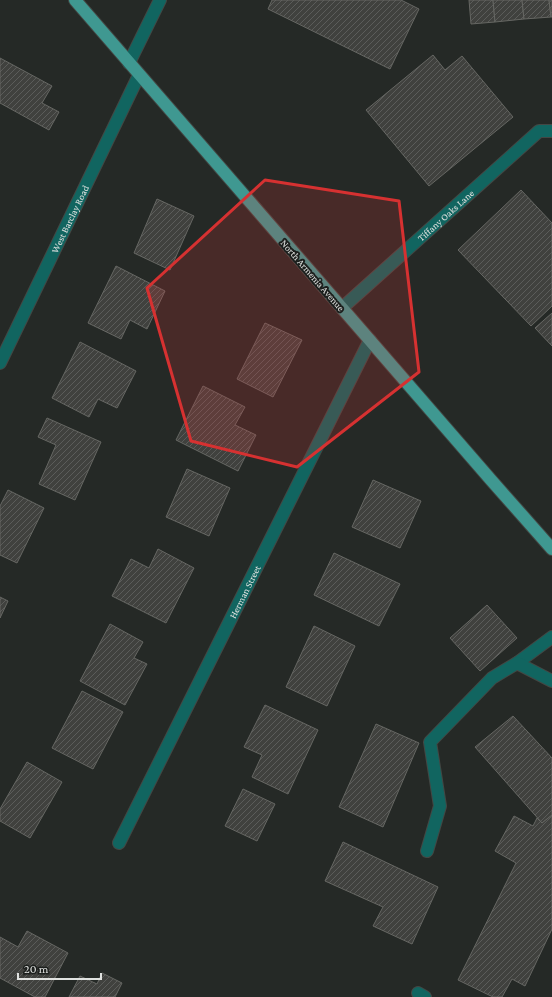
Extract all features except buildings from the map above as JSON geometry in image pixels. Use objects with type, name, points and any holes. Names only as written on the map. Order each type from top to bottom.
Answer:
[{"type":"main road","name":"North Armenia Avenue","points":[[75,0],[552,549]]},
{"type":"street","points":[[129,63],[160,0]]},
{"type":"street","name":"West Barclay Road","points":[[0,363],[139,75]]},
{"type":"street","name":"Tiffany Oaks Lane","points":[[342,308],[539,131],[552,131]]},
{"type":"street","name":"Herman Street","points":[[119,843],[370,340]]},
{"type":"street","points":[[427,851],[440,806],[430,742],[492,678],[517,664],[552,637]]},
{"type":"street","points":[[517,664],[552,681]]},
{"type":"highlighted area","points":[[265,180],[399,201],[419,372],[297,467],[191,441],[147,288]]}]
